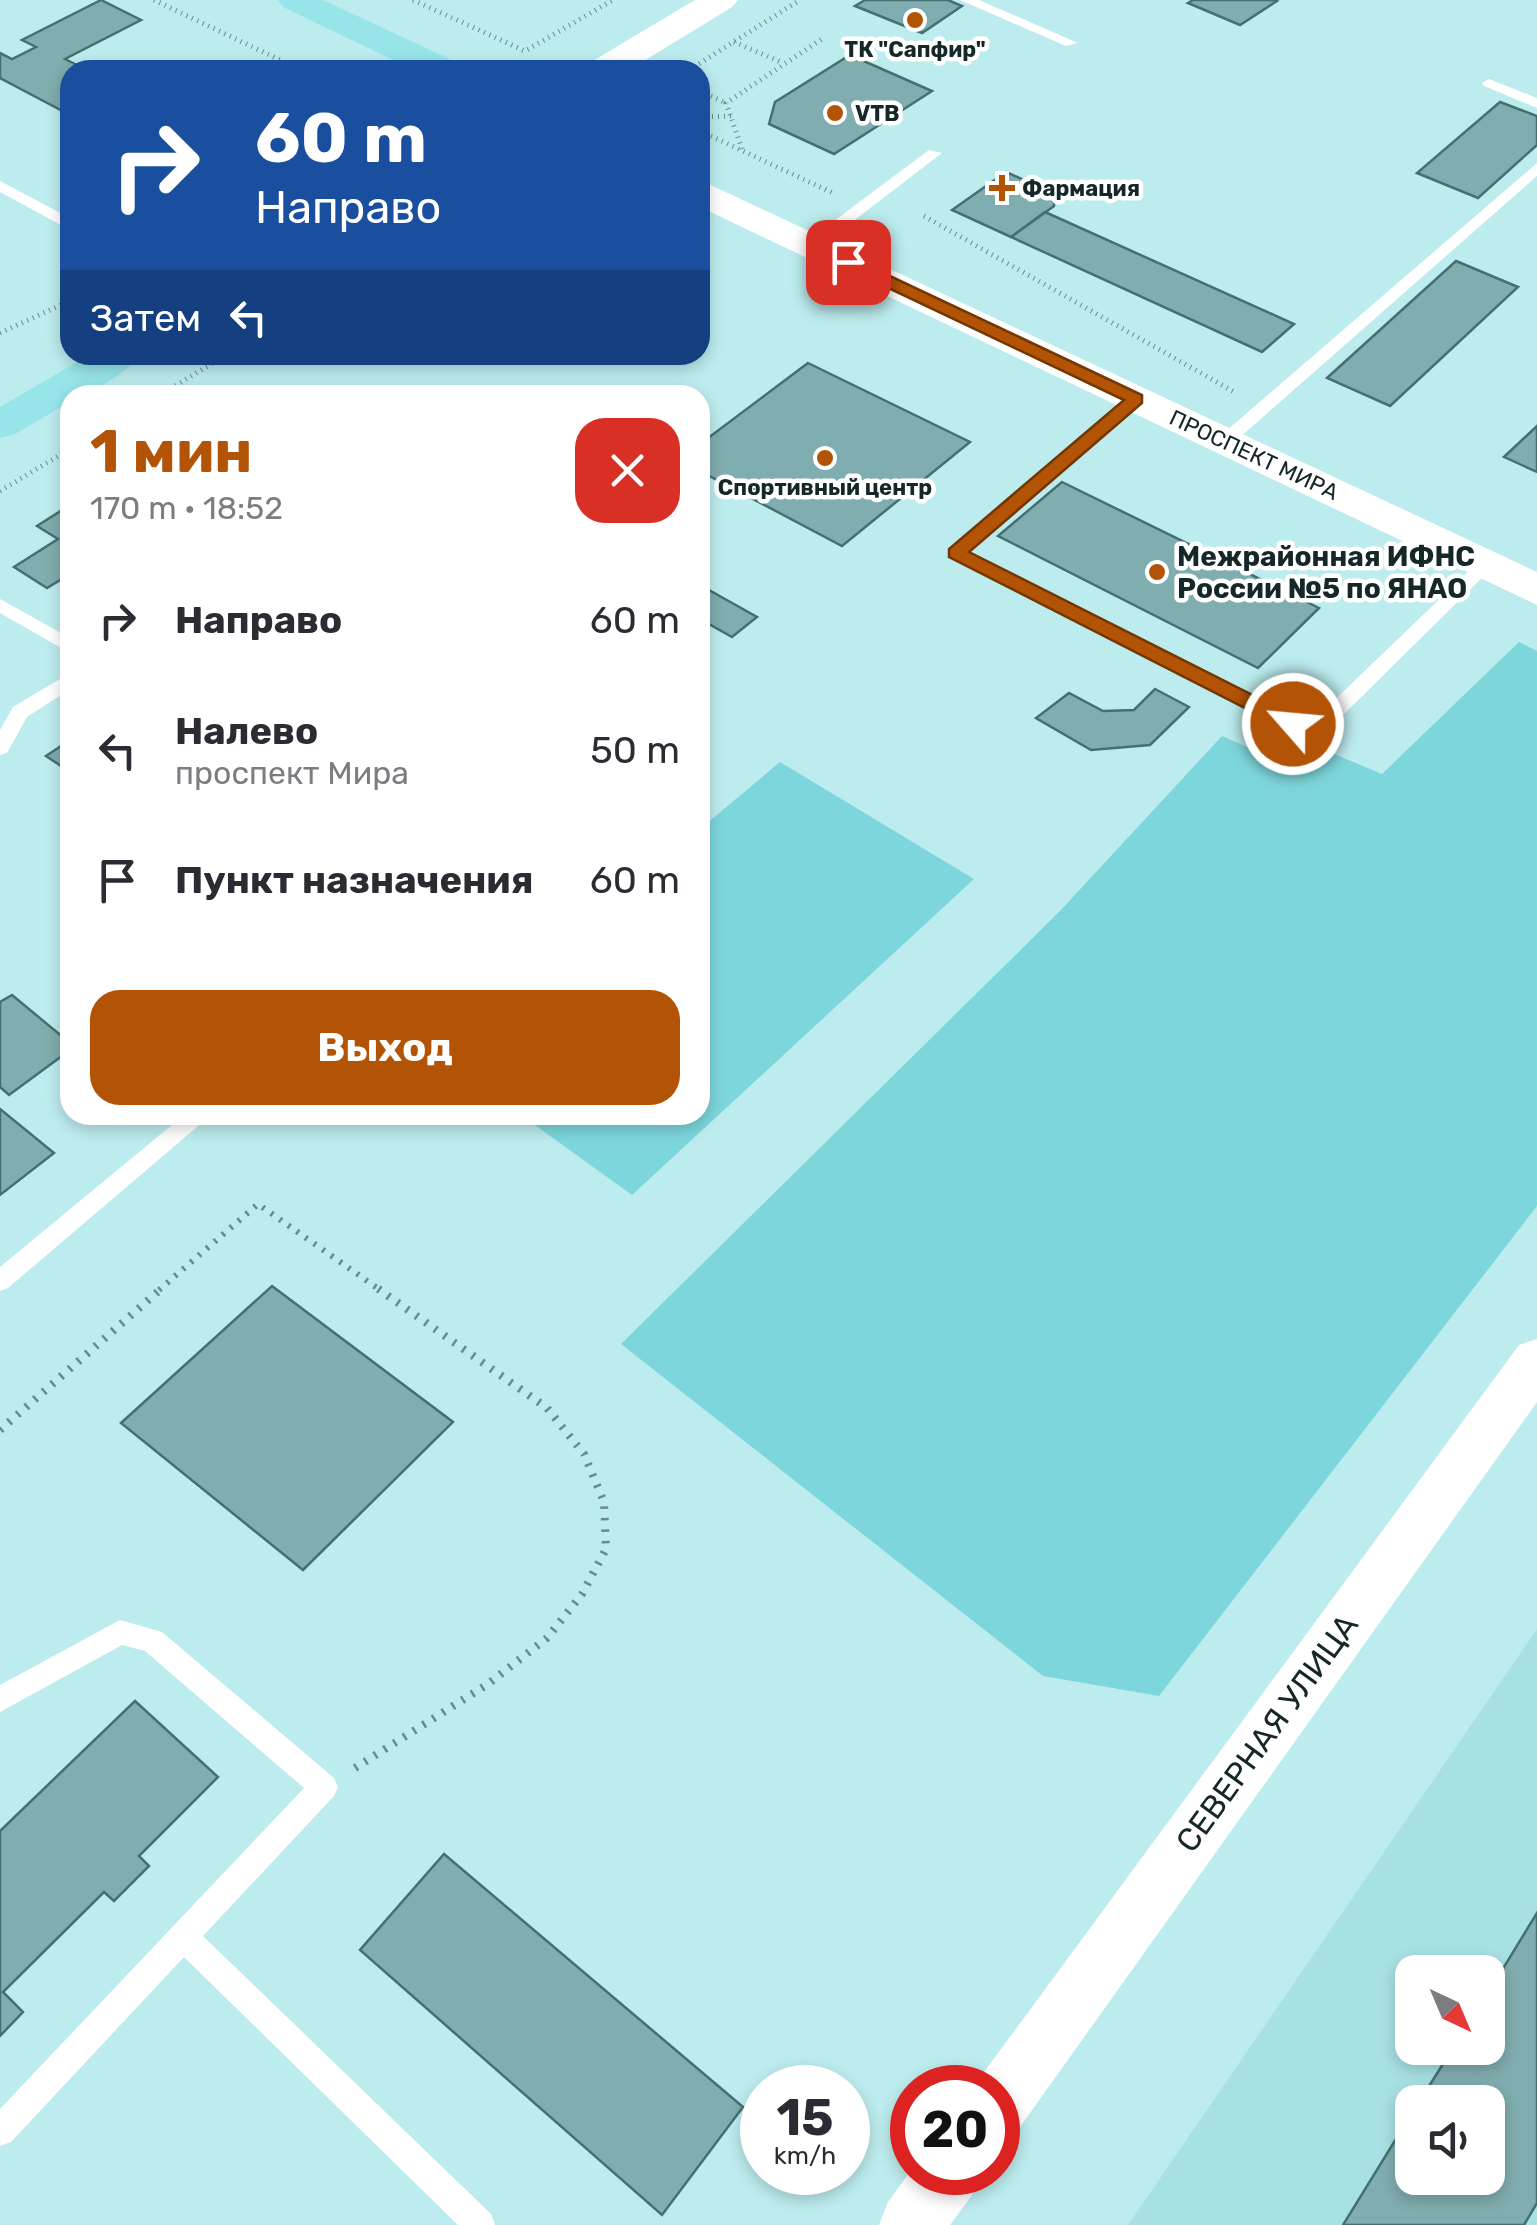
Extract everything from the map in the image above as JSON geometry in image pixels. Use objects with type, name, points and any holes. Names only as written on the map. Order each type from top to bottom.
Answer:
[{"type":"main road","points":[[294,0],[422,60]]},
{"type":"main road","points":[[87,385],[108,365]]},
{"type":"main road","points":[[0,425],[60,399]]},
{"type":"street","points":[[621,60],[720,0]]},
{"type":"street","name":"ПРОСПЕКТ МИРА","points":[[710,197],[1536,588]]},
{"type":"street","name":"СЕВЕРНАЯ УЛИЦА","points":[[1020,2075],[1537,1361]]},
{"type":"lane","points":[[967,0],[1071,43]]},
{"type":"lane","points":[[1490,83],[1537,102]]},
{"type":"lane","points":[[812,245],[934,153]]},
{"type":"lane","points":[[1225,442],[1537,168]]},
{"type":"lane","points":[[0,186],[60,219]]},
{"type":"lane","points":[[1136,399],[956,553],[1293,724],[1328,719],[1486,566]]},
{"type":"lane","points":[[0,605],[60,641]]},
{"type":"lane","points":[[0,748],[20,712],[60,686]]},
{"type":"lane","points":[[0,1280],[188,1125]]},
{"type":"lane","points":[[0,1699],[120,1632],[154,1641],[324,1788],[0,2131]]},
{"type":"lane","points":[[184,1937],[480,2225]]},
{"type":"path","points":[[154,0],[280,60]]},
{"type":"path","points":[[413,0],[525,51],[613,0]]},
{"type":"path","points":[[726,103],[822,39]]},
{"type":"path","points":[[734,42],[785,64]]},
{"type":"path","points":[[710,96],[726,103],[742,150]]},
{"type":"path","points":[[710,117],[731,116]]},
{"type":"path","points":[[710,136],[861,206]]},
{"type":"path","points":[[924,216],[1263,408]]},
{"type":"path","points":[[0,333],[60,306]]},
{"type":"path","points":[[176,385],[210,365]]},
{"type":"path","points":[[0,492],[60,455]]},
{"type":"path","points":[[0,1430],[258,1204],[547,1408],[584,1454],[604,1502],[606,1548],[582,1594],[547,1638],[488,1684],[324,1788]]},
{"type":"shaded area","points":[[1519,642],[1537,651],[1537,1206],[1159,1696],[1043,1676],[621,1344],[1060,911],[1222,736],[1275,759],[1291,736],[1382,774]]},
{"type":"shaded area","points":[[780,762],[974,879],[710,1123],[710,821]]},
{"type":"shaded area","points":[[535,1125],[708,1125],[632,1195]]},
{"type":"shaded area","points":[[1537,1629],[1537,2225],[1128,2225]]},
{"type":"building","points":[[101,0],[141,20],[67,60],[60,60],[60,110],[0,78],[0,53],[12,59],[36,47],[22,40]]},
{"type":"building","name":"ТК \"Сапфир\"","points":[[865,0],[948,0],[962,6],[922,33],[855,6]]},
{"type":"building","points":[[1277,1],[1240,25],[1188,3]]},
{"type":"building","name":"VTB","points":[[850,55],[932,91],[834,154],[769,124],[775,102]]},
{"type":"building","points":[[1500,102],[1537,116],[1537,145],[1478,198],[1417,173]]},
{"type":"building","points":[[1006,172],[1055,194],[1054,206],[1011,237],[952,210]]},
{"type":"building","points":[[1045,212],[1294,324],[1262,352],[1011,237]]},
{"type":"building","points":[[1456,261],[1518,287],[1390,406],[1327,378]]},
{"type":"building","name":"Спортивный центр","points":[[808,363],[970,442],[842,546],[710,476],[710,436]]},
{"type":"building","points":[[1537,426],[1537,472],[1504,457]]},
{"type":"building","name":"Межрайонная ИФНС России №5 по ЯНАО","points":[[1062,482],[1319,608],[1258,668],[998,536]]},
{"type":"building","points":[[60,511],[60,580],[47,588],[14,567],[58,539],[37,526]]},
{"type":"building","points":[[710,591],[757,617],[732,637],[710,625]]},
{"type":"building","points":[[1155,689],[1189,707],[1150,745],[1091,750],[1036,718],[1069,693],[1103,711],[1134,710]]},
{"type":"building","points":[[60,747],[60,765],[46,756]]},
{"type":"building","points":[[12,995],[60,1035],[60,1057],[9,1095],[0,1087],[0,1002]]},
{"type":"building","points":[[0,1109],[54,1153],[0,1195]]},
{"type":"building","points":[[272,1286],[453,1422],[303,1570],[121,1423]]},
{"type":"building","points":[[135,1701],[218,1777],[139,1856],[149,1866],[114,1901],[104,1892],[3,1992],[23,2012],[0,2036],[0,1831]]},
{"type":"building","points":[[444,1854],[740,2104],[740,2111],[662,2215],[360,1950]]},
{"type":"building","points":[[1537,1913],[1537,2203],[1524,2225],[1343,2225],[1395,2141],[1395,2195],[1505,2195],[1505,2085],[1430,2085],[1442,2065],[1505,2065],[1505,1965]]},
{"type":"place","name":"ТК \"Сапфир\"","points":[[915,20]]},
{"type":"place","name":"VTB","points":[[835,113]]},
{"type":"place","name":"Фармация","points":[[1002,188]]},
{"type":"place","name":"Спортивный центр","points":[[825,458]]},
{"type":"place","name":"Межрайонная ИФНС России №5 по ЯНАО","points":[[1157,572]]},
{"type":"route","points":[[848,262],[1136,399],[956,553],[1293,724]]}]
